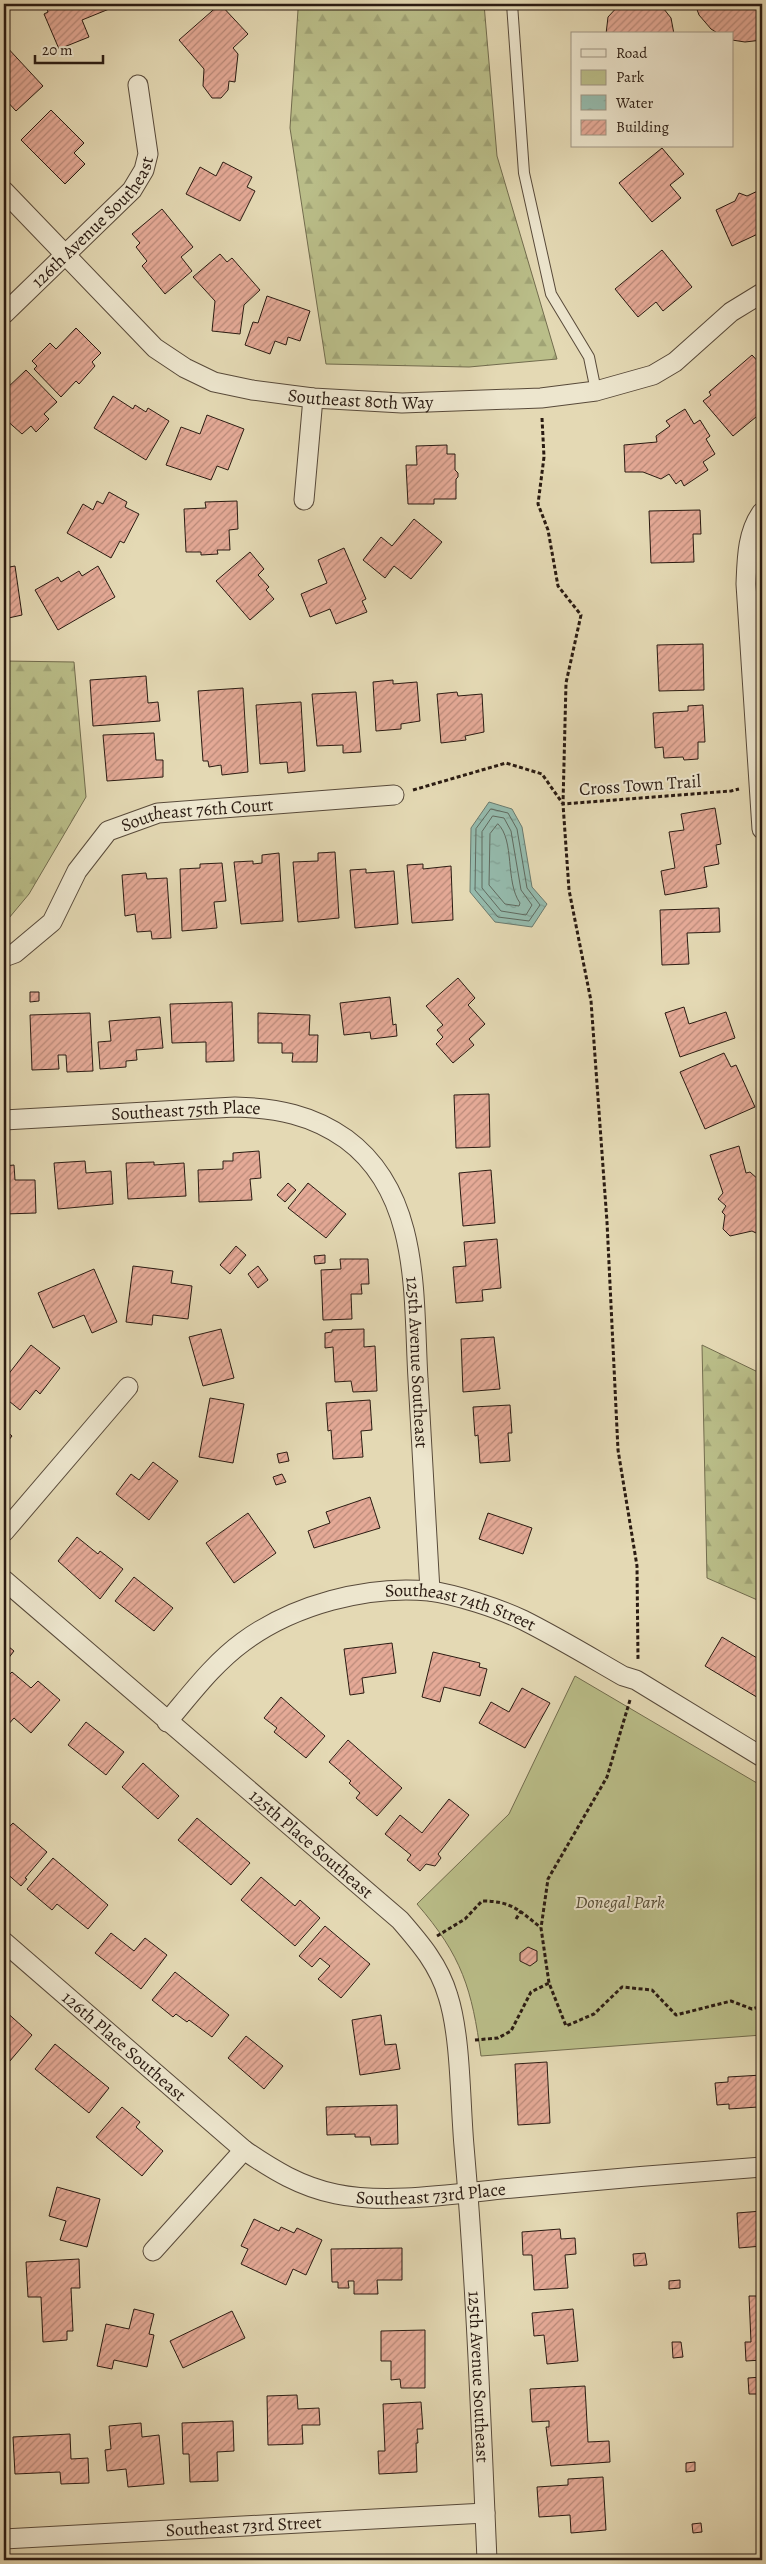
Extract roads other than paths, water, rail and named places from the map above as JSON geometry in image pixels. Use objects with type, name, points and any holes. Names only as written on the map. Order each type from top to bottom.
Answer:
[{"type":"street","name":"126th Avenue Southeast","points":[[4,314],[132,190],[144,170],[148,154],[138,85]]},
{"type":"street","name":"Southeast 80th Way","points":[[4,191],[64,256],[156,348],[185,368],[223,384],[252,390],[313,398],[402,403],[541,398],[596,391],[652,375],[675,362],[731,312],[762,293]]},
{"type":"street","points":[[304,500],[313,398]]},
{"type":"street","points":[[762,512],[750,534],[746,584],[760,724],[759,783],[762,829]]},
{"type":"street","name":"Southeast 76th Court","points":[[4,956],[15,953],[52,922],[77,871],[108,831],[158,813],[394,795]]},
{"type":"street","name":"Southeast 75th Place","points":[[4,1120],[235,1107],[265,1108],[294,1113],[328,1126],[359,1149]]},
{"type":"street","name":"125th Avenue Southeast","points":[[359,1149],[376,1167],[391,1190],[400,1213],[412,1271],[430,1591]]},
{"type":"street","points":[[4,1532],[128,1387]]},
{"type":"street","name":"125th Place Southeast","points":[[4,1580],[167,1722],[400,1920],[422,1945],[436,1966],[448,1996],[456,2042],[468,2192]]},
{"type":"street","name":"Southeast 74th Street","points":[[167,1722],[214,1667],[243,1642],[283,1618],[329,1602],[382,1591],[430,1591],[482,1605],[522,1620],[623,1676],[636,1680],[762,1757]]},
{"type":"street","name":"126th Place Southeast","points":[[4,1942],[244,2150]]},
{"type":"street","points":[[153,2251],[244,2150]]},
{"type":"street","name":"Southeast 73rd Place","points":[[244,2150],[278,2173],[308,2187],[336,2194],[387,2198],[762,2167]]},
{"type":"street","name":"125th Avenue Southeast","points":[[468,2192],[487,2560]]},
{"type":"street","name":"Southeast 73rd Street","points":[[4,2538],[485,2513]]},
{"type":"lane","points":[[512,4],[524,173],[551,294],[589,357],[596,391]]},
{"type":"water","points":[[489,802],[512,809],[522,827],[532,887],[547,904],[532,927],[495,922],[470,892],[471,828]]},
{"type":"park label","name":"Donegal Park","points":[[620,1902]]}]
